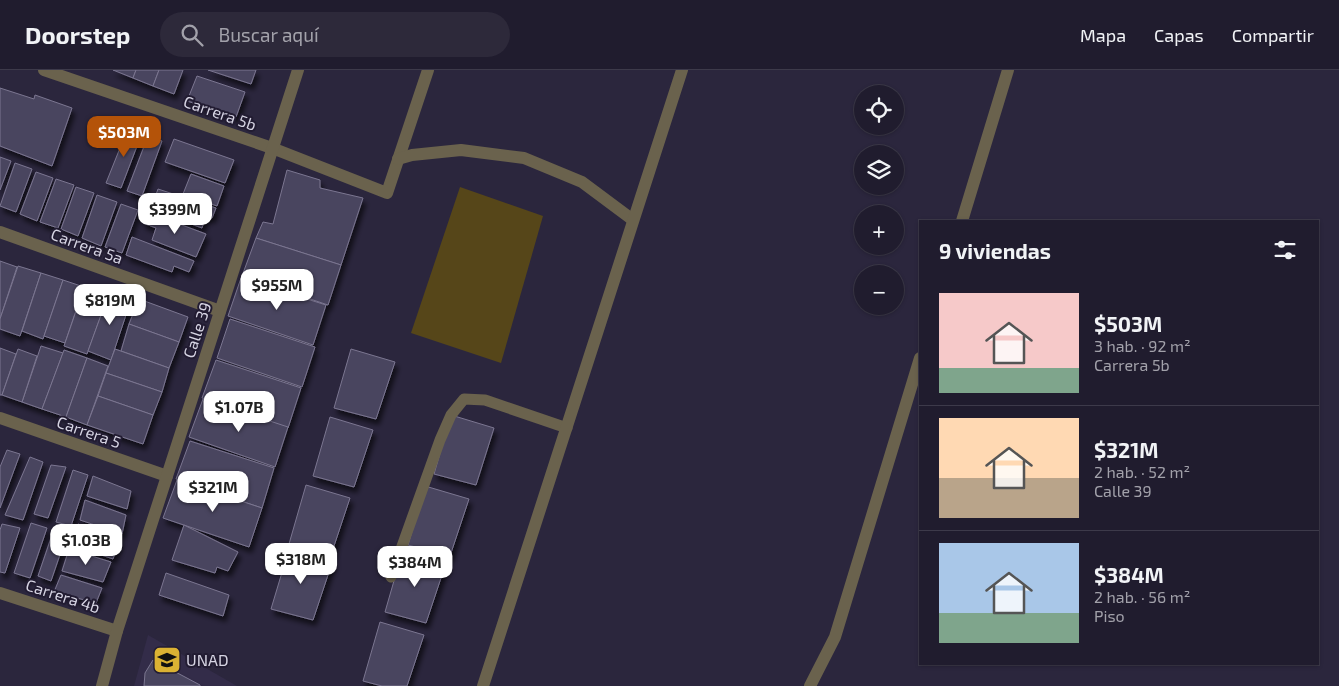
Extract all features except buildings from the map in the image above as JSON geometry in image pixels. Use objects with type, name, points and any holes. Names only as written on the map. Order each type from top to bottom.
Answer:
[{"type":"street","name":"Carrera 5b","points":[[44,70],[272,148],[387,193],[398,159]]},
{"type":"street","name":"Calle 39","points":[[102,686],[117,631],[298,70]]},
{"type":"street","points":[[398,159],[428,70]]},
{"type":"street","points":[[483,686],[682,70]]},
{"type":"street","points":[[962,220],[1008,70]]},
{"type":"street","points":[[398,159],[412,155],[461,150],[524,158],[582,182],[633,220]]},
{"type":"street","name":"Carrera 5a","points":[[0,232],[220,311]]},
{"type":"street","points":[[810,686],[835,637],[919,361]]},
{"type":"street","name":"Carrera 5","points":[[0,418],[167,476]]},
{"type":"street","name":"Carrera 4b","points":[[0,593],[117,631]]},
{"type":"lane","points":[[391,577],[440,440],[451,415],[464,399],[485,400],[567,428]]},
{"type":"shaded area","points":[[460,187],[543,216],[501,363],[411,333]]},
{"type":"shaded area","name":"UNAD","points":[[148,635],[237,686],[134,686]]},
{"type":"place","name":"UNAD","points":[[167,660]]}]
